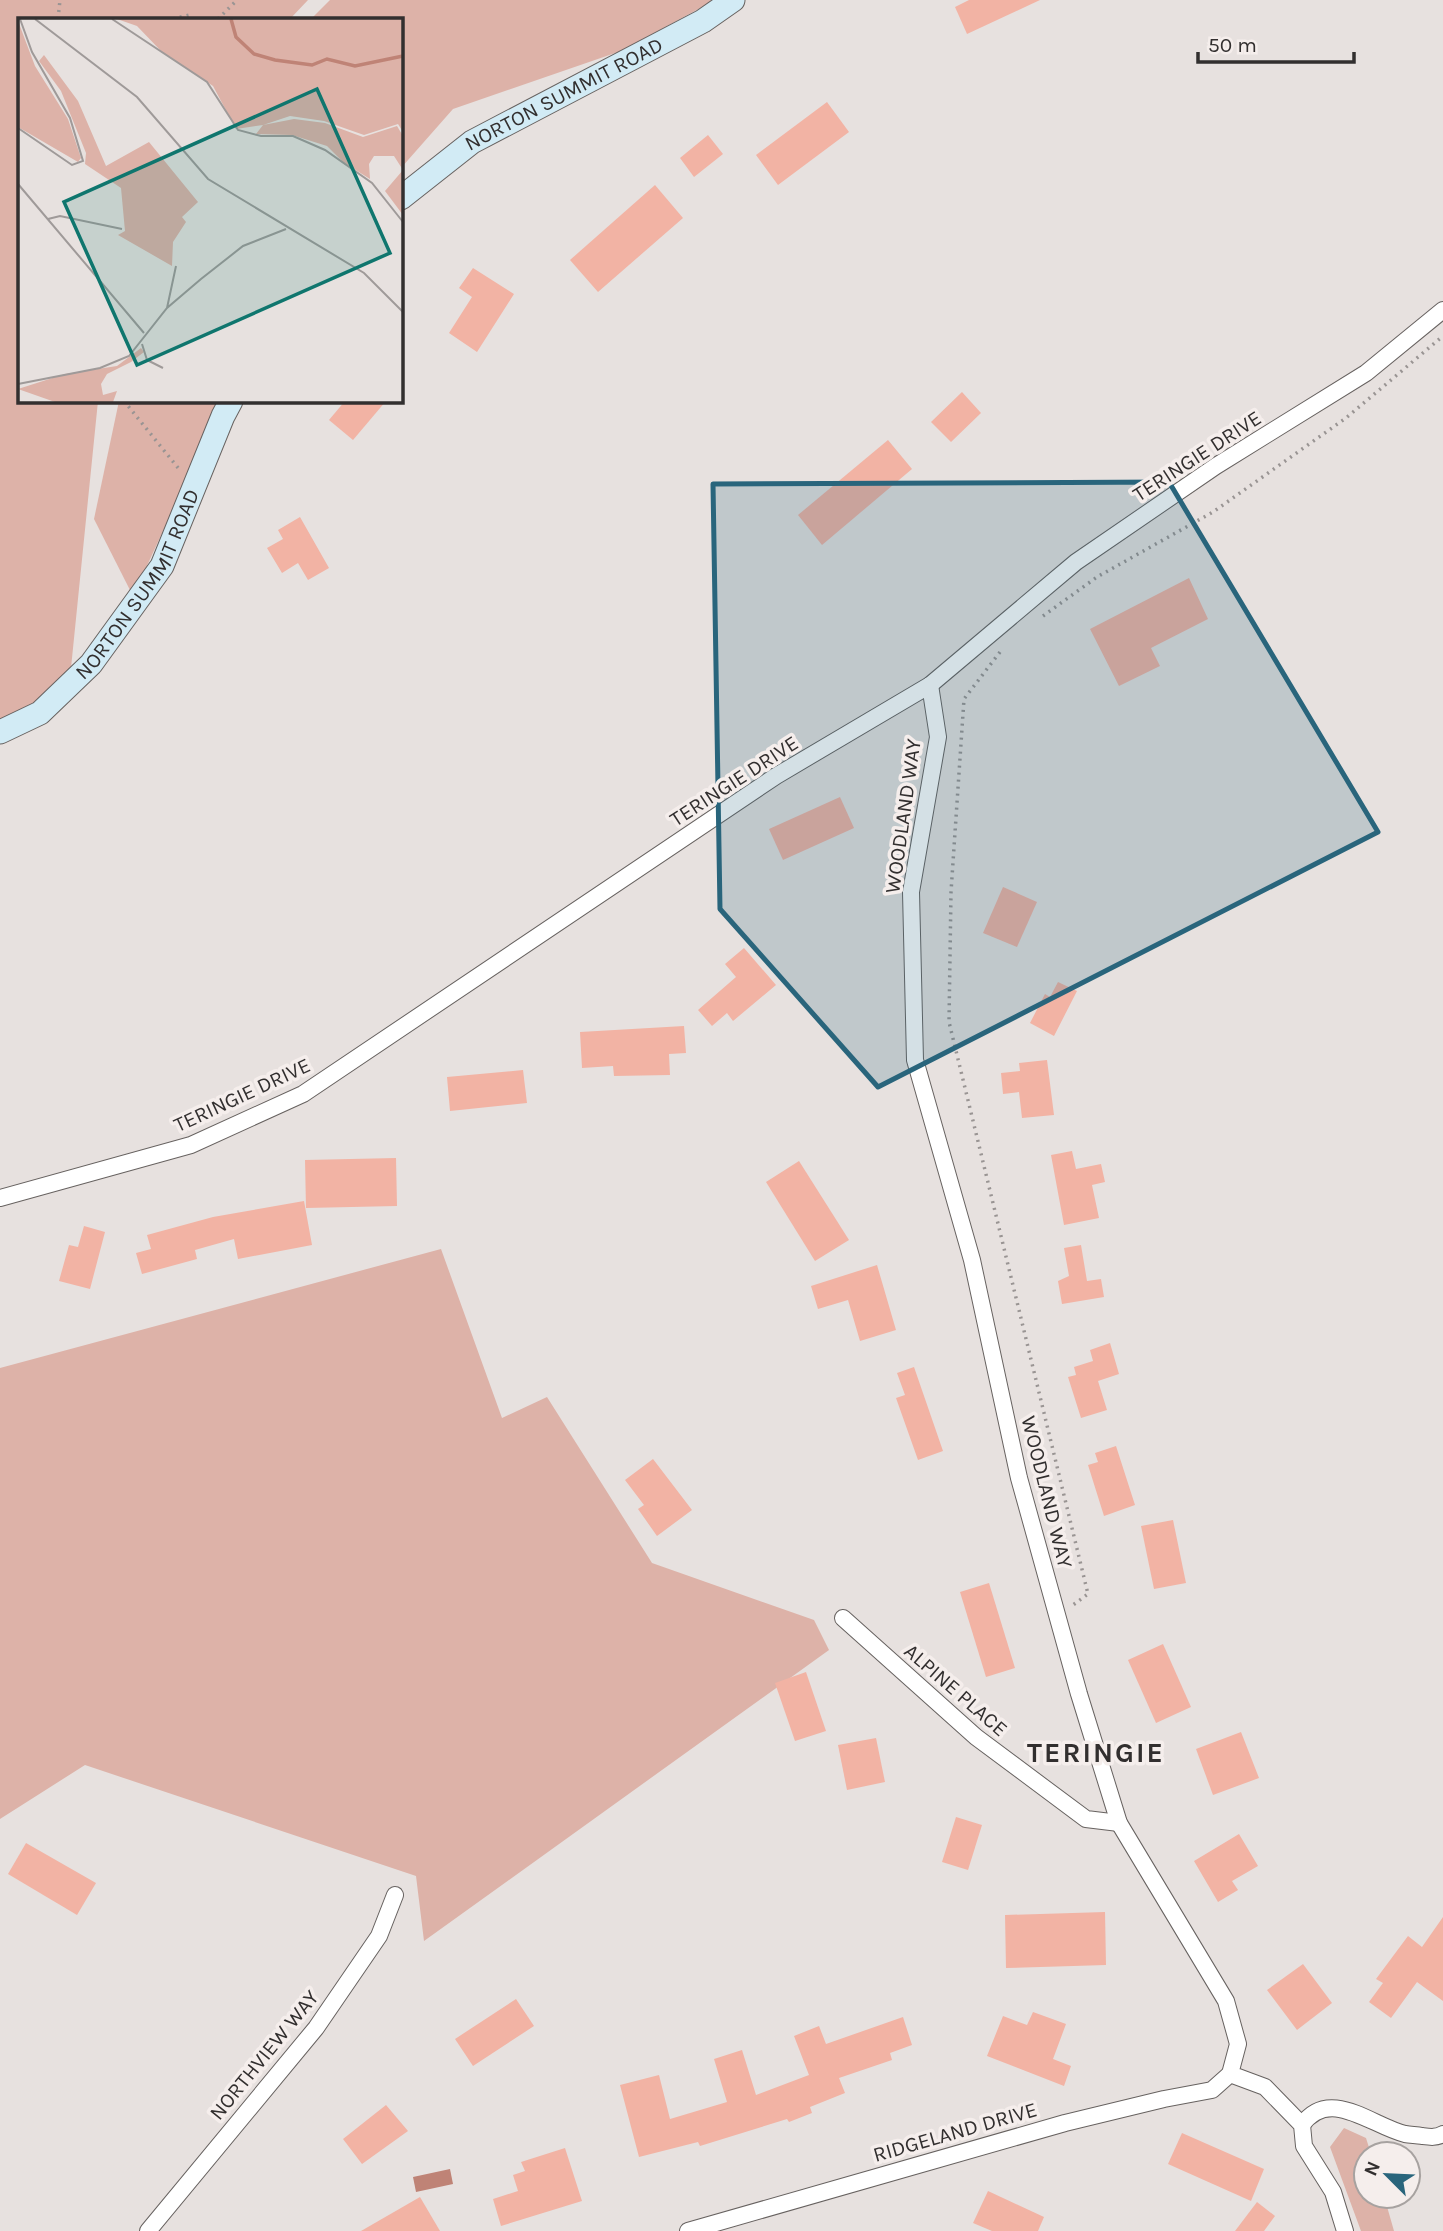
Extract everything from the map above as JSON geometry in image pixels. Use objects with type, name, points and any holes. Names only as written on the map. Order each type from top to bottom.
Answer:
[{"type":"main road","name":"NORTON SUMMIT ROAD","points":[[402,197],[472,142],[703,21],[733,0]]},
{"type":"main road","name":"NORTON SUMMIT ROAD","points":[[0,732],[40,713],[91,664],[162,566],[223,416],[231,402]]},
{"type":"street","name":"TERINGIE DRIVE","points":[[0,1198],[191,1146],[303,1094],[776,776],[930,685],[1076,562],[1216,466],[1366,373],[1443,310]]},
{"type":"street","name":"WOODLAND WAY","points":[[930,685],[938,737],[911,892],[915,1060],[972,1260],[1019,1478],[1079,1694],[1119,1823],[1226,2001],[1238,2044],[1230,2074]]},
{"type":"street","name":"ALPINE PLACE","points":[[843,1618],[976,1737],[1086,1819],[1119,1823]]},
{"type":"street","name":"NORTHVIEW WAY","points":[[148,2231],[316,2028],[379,1936],[395,1895]]},
{"type":"street","points":[[1230,2074],[1265,2087],[1302,2125]]},
{"type":"street","name":"RIDGELAND DRIVE","points":[[688,2231],[1065,2123],[1212,2090],[1230,2074]]},
{"type":"street","points":[[1345,2231],[1333,2192],[1304,2146],[1302,2125],[1309,2114],[1327,2107],[1357,2113],[1405,2134],[1436,2138],[1443,2134]]},
{"type":"path","points":[[58,18],[60,0]]},
{"type":"path","points":[[219,18],[237,0]]},
{"type":"path","points":[[1042,617],[1097,577],[1213,512],[1346,418],[1443,336]]},
{"type":"path","points":[[125,402],[163,451],[195,486]]},
{"type":"path","points":[[1001,650],[964,699],[951,892],[949,1022],[1088,1594],[1058,1616]]},
{"type":"highlighted area","points":[[1169,482],[1378,832],[878,1087],[720,909],[713,484]]},
{"type":"shaded area","points":[[0,0],[308,0],[291,18],[18,18],[18,402],[98,402],[71,668],[26,723],[0,725]]},
{"type":"shaded area","points":[[330,0],[715,0],[621,51],[453,109],[402,167],[402,18],[312,18]]},
{"type":"shaded area","points":[[119,402],[223,402],[133,596],[94,519]]},
{"type":"shaded area","points":[[441,1249],[502,1418],[547,1397],[652,1563],[814,1620],[829,1650],[424,1941],[416,1876],[85,1765],[0,1819],[0,1368]]},
{"type":"shaded area","points":[[1344,2128],[1366,2138],[1352,2140],[1352,2207],[1330,2147]]},
{"type":"shaded area","points":[[450,2169],[453,2184],[416,2192],[413,2177]]},
{"type":"shaded area","points":[[1353,2210],[1388,2210],[1394,2231],[1361,2231]]},
{"type":"building","points":[[969,0],[1040,0],[967,34],[955,7]]},
{"type":"building","points":[[827,102],[849,132],[778,185],[756,155]]},
{"type":"building","points":[[708,135],[723,154],[694,177],[680,158]]},
{"type":"building","points":[[655,185],[683,218],[598,292],[570,260]]},
{"type":"building","points":[[473,268],[514,294],[477,352],[449,333],[472,297],[459,288]]},
{"type":"building","points":[[962,392],[981,413],[951,442],[931,422]]},
{"type":"building","points":[[344,402],[385,402],[353,440],[329,420]]},
{"type":"building","points":[[888,440],[912,469],[822,545],[798,515]]},
{"type":"building","points":[[300,517],[329,568],[308,580],[298,563],[282,573],[267,548],[283,539],[278,530]]},
{"type":"building","points":[[1189,578],[1208,619],[1151,648],[1160,666],[1119,686],[1090,629]]},
{"type":"building","points":[[840,797],[854,828],[783,860],[769,829]]},
{"type":"building","points":[[1003,887],[1037,902],[1017,947],[983,933]]},
{"type":"building","points":[[744,948],[776,985],[733,1021],[727,1013],[712,1026],[698,1010],[736,977],[725,964]]},
{"type":"building","points":[[1058,982],[1077,991],[1054,1036],[1030,1023],[1045,994],[1050,997]]},
{"type":"building","points":[[684,1026],[686,1053],[669,1054],[670,1075],[614,1076],[613,1066],[582,1068],[580,1032]]},
{"type":"building","points":[[1047,1060],[1054,1115],[1022,1118],[1019,1092],[1003,1094],[1001,1073],[1020,1071],[1019,1063]]},
{"type":"building","points":[[523,1070],[527,1103],[450,1111],[447,1077]]},
{"type":"building","points":[[1072,1151],[1076,1169],[1101,1164],[1105,1182],[1092,1185],[1099,1218],[1064,1225],[1051,1155]]},
{"type":"building","points":[[396,1158],[397,1206],[306,1208],[305,1160]]},
{"type":"building","points":[[799,1161],[849,1240],[815,1261],[766,1182]]},
{"type":"building","points":[[304,1201],[312,1245],[238,1259],[234,1239],[195,1250],[197,1259],[142,1274],[136,1253],[151,1249],[147,1235],[213,1217]]},
{"type":"building","points":[[84,1226],[105,1232],[90,1289],[59,1281],[69,1245],[78,1247]]},
{"type":"building","points":[[1081,1245],[1087,1281],[1101,1279],[1104,1297],[1062,1304],[1058,1281],[1069,1276],[1064,1248]]},
{"type":"building","points":[[877,1265],[896,1330],[860,1341],[848,1300],[818,1309],[811,1286]]},
{"type":"building","points":[[1110,1343],[1119,1374],[1098,1381],[1107,1410],[1081,1418],[1068,1377],[1076,1375],[1074,1367],[1093,1361],[1090,1350]]},
{"type":"building","points":[[914,1367],[943,1451],[918,1460],[896,1398],[905,1395],[897,1373]]},
{"type":"building","points":[[1116,1446],[1135,1505],[1104,1516],[1088,1465],[1098,1462],[1095,1453]]},
{"type":"building","points":[[653,1459],[692,1510],[657,1536],[638,1509],[644,1505],[625,1480]]},
{"type":"building","points":[[1173,1520],[1186,1583],[1154,1589],[1141,1526]]},
{"type":"building","points":[[989,1583],[1015,1668],[986,1677],[960,1592]]},
{"type":"building","points":[[1163,1644],[1191,1707],[1156,1723],[1128,1660]]},
{"type":"building","points":[[806,1672],[826,1731],[795,1741],[775,1683]]},
{"type":"building","points":[[1241,1732],[1259,1778],[1213,1795],[1196,1749]]},
{"type":"building","points":[[876,1738],[885,1782],[847,1790],[838,1745]]},
{"type":"building","points":[[956,1817],[982,1825],[968,1870],[942,1862]]},
{"type":"building","points":[[1239,1834],[1258,1866],[1232,1881],[1238,1890],[1218,1902],[1194,1861]]},
{"type":"building","points":[[26,1843],[96,1883],[77,1915],[8,1874]]},
{"type":"building","points":[[1105,1912],[1106,1965],[1006,1968],[1005,1915]]},
{"type":"building","points":[[1443,1917],[1443,2001],[1417,1982],[1391,2018],[1369,2002],[1383,1983],[1376,1979],[1408,1936],[1422,1947]]},
{"type":"building","points":[[1303,1964],[1332,2003],[1297,2030],[1267,1990]]},
{"type":"building","points":[[516,1999],[534,2026],[473,2066],[455,2039]]},
{"type":"building","points":[[1033,2012],[1066,2024],[1053,2059],[1071,2066],[1064,2086],[987,2056],[1003,2016],[1027,2025]]},
{"type":"building","points":[[903,2017],[912,2045],[890,2053],[892,2060],[839,2078],[845,2093],[810,2107],[812,2113],[789,2122],[787,2119],[700,2146],[698,2142],[639,2157],[620,2085],[659,2075],[670,2119],[727,2102],[714,2059],[742,2050],[756,2095],[809,2075],[794,2036],[819,2026],[826,2044]]},
{"type":"building","points":[[386,2105],[408,2131],[362,2164],[343,2139]]},
{"type":"building","points":[[1182,2133],[1264,2169],[1251,2201],[1168,2164]]},
{"type":"building","points":[[565,2148],[582,2201],[501,2226],[493,2199],[518,2191],[513,2175],[525,2171],[521,2162]]},
{"type":"building","points":[[988,2191],[1044,2217],[1038,2231],[992,2231],[973,2223]]},
{"type":"building","points":[[420,2197],[440,2231],[361,2231]]},
{"type":"building","points":[[1257,2202],[1275,2216],[1264,2231],[1235,2231]]},
{"type":"district","name":"TERINGIE","points":[[1096,1752]]}]
